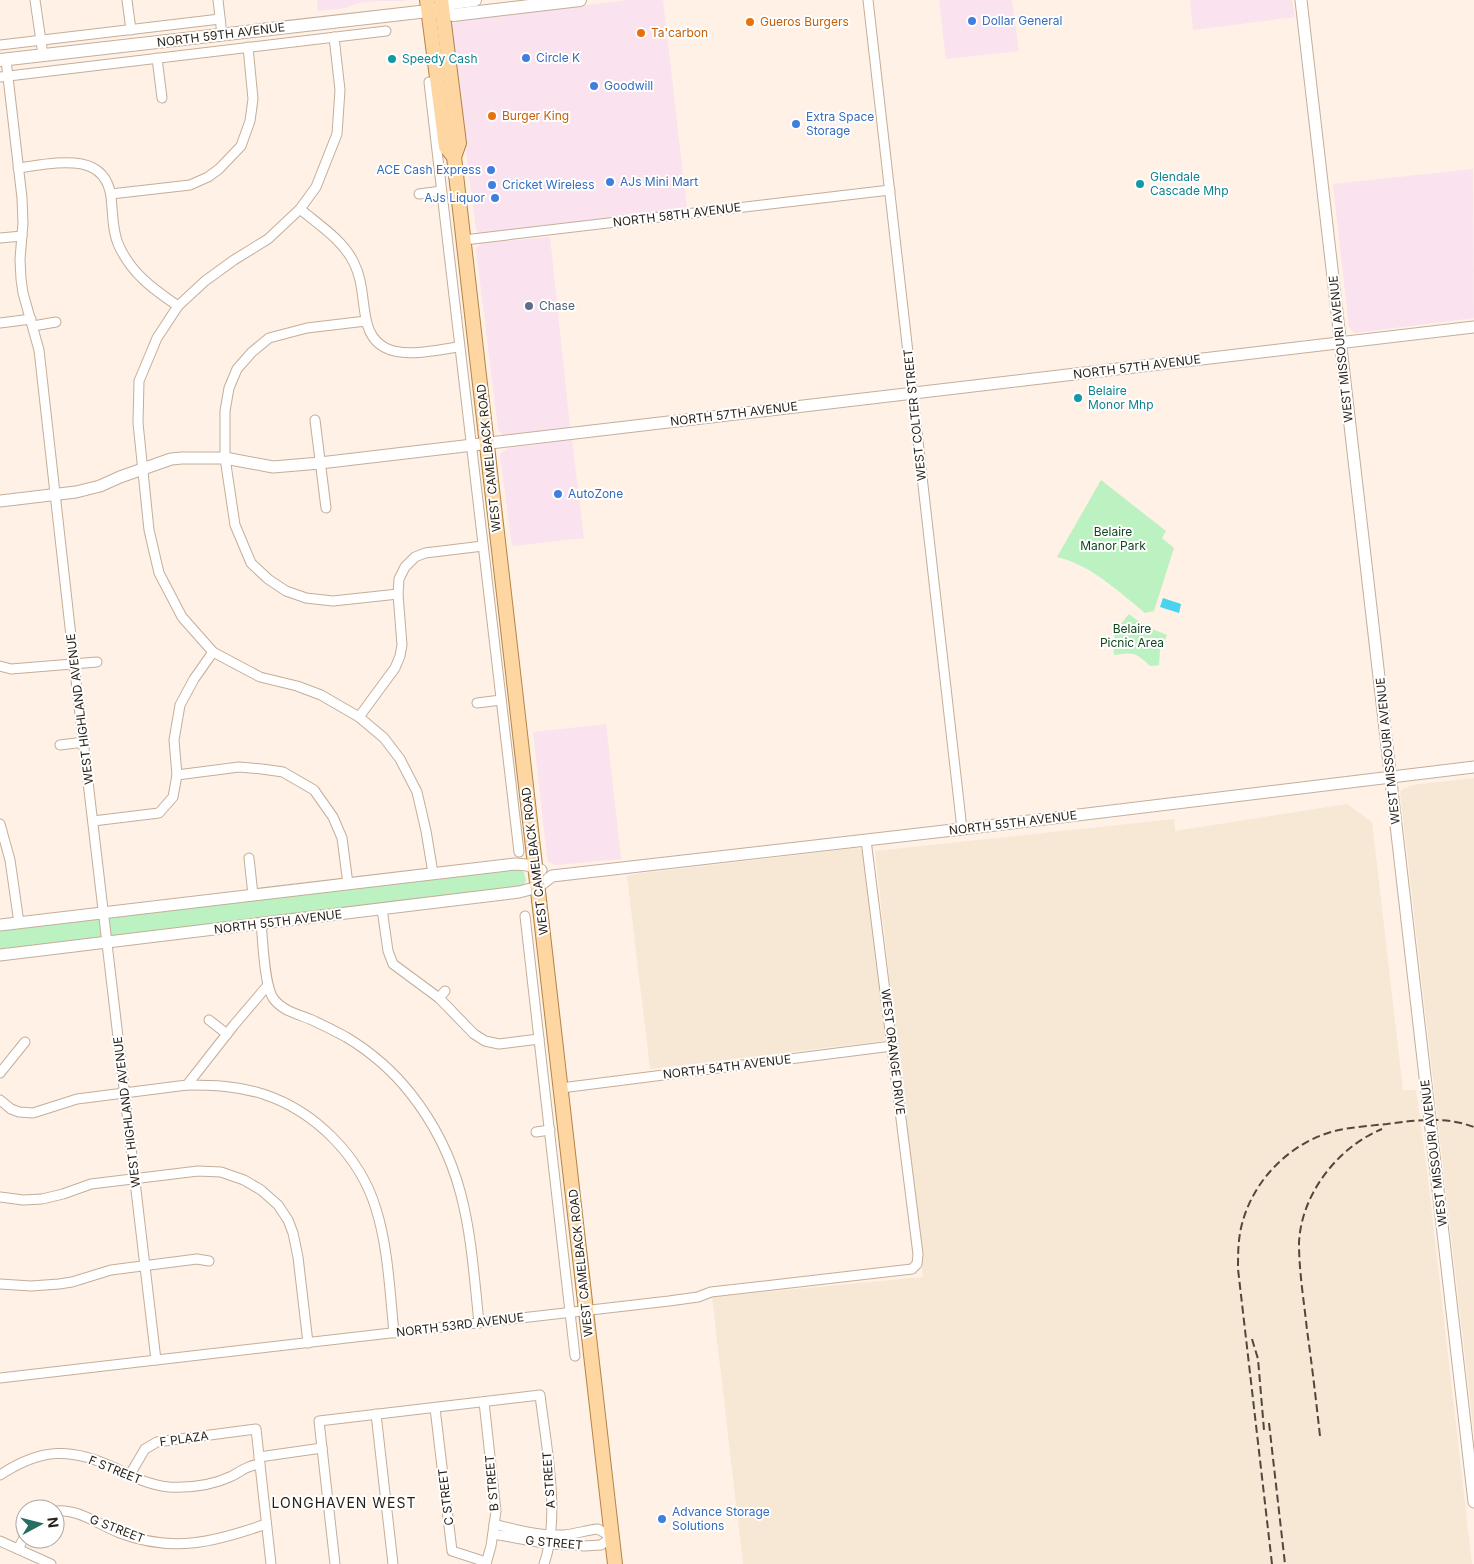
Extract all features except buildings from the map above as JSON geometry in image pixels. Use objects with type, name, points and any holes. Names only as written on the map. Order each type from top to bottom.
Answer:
[{"type":"main road","name":"NORTH 59TH AVENUE","points":[[3,60],[378,16],[474,0]]},
{"type":"main road","name":"NORTH 59TH AVENUE","points":[[435,5],[453,15],[580,0]]},
{"type":"main road","name":"WEST CAMELBACK ROAD","points":[[435,5],[435,97],[446,147],[454,157]]},
{"type":"main road","name":"WEST CAMELBACK ROAD","points":[[435,5],[459,143],[454,157],[615,1564]]},
{"type":"street","points":[[35,0],[43,56]]},
{"type":"street","points":[[127,0],[131,30]]},
{"type":"street","points":[[218,0],[222,35]]},
{"type":"street","name":"WEST COLTER STREET","points":[[868,0],[962,829]]},
{"type":"street","name":"WEST MISSOURI AVENUE","points":[[1301,0],[1474,1502]]},
{"type":"street","points":[[370,33],[378,16]]},
{"type":"street","name":"NORTH 59TH AVENUE","points":[[0,45],[220,19]]},
{"type":"street","name":"NORTH 59TH AVENUE","points":[[4,76],[386,31]]},
{"type":"street","points":[[334,37],[340,90],[338,134],[316,186],[300,209],[268,239],[205,281],[178,306],[157,338],[139,382],[138,424],[149,530],[159,573],[182,617],[213,652],[260,677],[296,686],[321,695],[359,717],[384,738],[400,759],[417,792],[433,873]]},
{"type":"street","points":[[111,194],[190,185],[208,177],[219,169],[241,146],[250,121],[253,99],[248,48]]},
{"type":"street","points":[[157,58],[162,98]]},
{"type":"street","name":"WEST HIGHLAND AVENUE","points":[[3,60],[22,198],[20,279],[40,361],[54,495],[156,1360]]},
{"type":"street","name":"WEST CAMELBACK ROAD","points":[[429,82],[435,97],[441,191],[519,852]]},
{"type":"street","points":[[18,168],[73,162],[99,170],[107,182],[111,194],[113,224],[118,244],[127,262],[147,284],[178,306]]},
{"type":"street","name":"NORTH 58TH AVENUE","points":[[464,240],[890,190]]},
{"type":"street","points":[[419,194],[441,191]]},
{"type":"street","points":[[300,209],[338,241],[348,253],[360,277],[366,321],[371,335],[378,343],[387,350],[397,353],[414,353],[459,347]]},
{"type":"street","points":[[0,238],[22,236]]},
{"type":"street","points":[[366,321],[308,328],[269,338],[252,352],[237,369],[228,388],[225,411],[225,458],[235,525],[251,563],[268,579],[286,591],[306,598],[333,601],[398,594]]},
{"type":"street","points":[[0,323],[56,322]]},
{"type":"street","name":"NORTH 57TH AVENUE","points":[[0,501],[54,495],[100,486],[171,459],[193,457],[225,458],[273,467],[320,463],[1474,327]]},
{"type":"street","points":[[315,420],[326,508]]},
{"type":"street","points":[[359,717],[395,668],[400,656],[402,645],[398,594],[399,579],[405,567],[415,557],[431,552],[483,546]]},
{"type":"street","points":[[93,821],[159,813],[173,798],[177,775],[174,740],[180,705],[194,678],[213,652]]},
{"type":"street","points":[[0,666],[11,669],[97,662]]},
{"type":"street","points":[[477,703],[501,700]]},
{"type":"street","points":[[60,745],[84,742]]},
{"type":"street","points":[[177,775],[239,767],[262,768],[284,772],[314,790],[333,817],[342,838],[348,884]]},
{"type":"street","name":"NORTH 55TH AVENUE","points":[[0,955],[519,892],[538,888],[552,876],[1474,767]]},
{"type":"street","points":[[0,824],[10,860],[19,923]]},
{"type":"street","name":"WEST ORANGE DRIVE","points":[[866,840],[917,1246],[917,1264]]},
{"type":"street","points":[[249,858],[253,895]]},
{"type":"street","points":[[0,925],[515,864],[536,867],[552,876]]},
{"type":"street","points":[[382,909],[390,958],[400,969],[439,998],[474,1034],[484,1041],[500,1044],[539,1039]]},
{"type":"street","name":"WEST CAMELBACK ROAD","points":[[525,916],[575,1356]]},
{"type":"street","points":[[261,923],[268,985],[272,997],[281,1007],[346,1037],[378,1060],[412,1095],[448,1155],[462,1194],[470,1239],[479,1323]]},
{"type":"street","points":[[187,1085],[268,985]]},
{"type":"street","points":[[439,998],[446,990]]},
{"type":"street","points":[[209,1020],[227,1034]]},
{"type":"street","points":[[0,1073],[25,1042]]},
{"type":"street","name":"NORTH 54TH AVENUE","points":[[561,1088],[892,1046]]},
{"type":"street","points":[[0,1100],[11,1109],[19,1112],[33,1113],[77,1099],[187,1085],[228,1086],[261,1093],[279,1100],[312,1120],[340,1145],[361,1175],[370,1192],[383,1240],[394,1333]]},
{"type":"street","points":[[536,1132],[550,1130]]},
{"type":"street","points":[[0,1197],[23,1200],[42,1199],[91,1184],[198,1171],[221,1172],[244,1180],[271,1198],[288,1220],[296,1244],[308,1343]]},
{"type":"street","points":[[0,1284],[31,1286],[60,1284],[111,1270],[197,1259],[209,1261]]},
{"type":"street","name":"NORTH 53RD AVENUE","points":[[0,1378],[698,1297],[711,1292],[912,1269],[917,1264]]},
{"type":"street","name":"A STREET","points":[[484,1402],[540,1395],[552,1511],[549,1544],[544,1564]]},
{"type":"street","points":[[335,1564],[319,1421],[484,1402]]},
{"type":"street","name":"B STREET","points":[[484,1402],[496,1511],[486,1563]]},
{"type":"street","name":"C STREET","points":[[435,1408],[452,1551],[486,1563]]},
{"type":"street","points":[[376,1414],[394,1564]]},
{"type":"street","name":"F PLAZA","points":[[129,1476],[145,1449],[156,1442],[256,1430],[259,1460]]},
{"type":"street","name":"F STREET","points":[[0,1474],[29,1459],[54,1453],[82,1456],[152,1484],[168,1487],[194,1486],[221,1480],[259,1460],[322,1448]]},
{"type":"street","points":[[259,1460],[271,1564]]},
{"type":"street","name":"G STREET","points":[[65,1511],[70,1511],[130,1537],[165,1544],[192,1544],[217,1540],[266,1524]]},
{"type":"street","name":"G STREET","points":[[493,1534],[549,1544],[584,1546],[601,1545],[612,1537],[598,1529],[564,1535],[513,1529],[494,1524]]},
{"type":"street","points":[[0,1541],[15,1548]]},
{"type":"street","points":[[18,1549],[51,1564]]},
{"type":"shaded area","points":[[317,0],[408,0],[358,3],[346,8],[318,11]]},
{"type":"shaded area","points":[[628,0],[663,0],[687,209],[480,233],[476,229],[450,28],[452,24],[460,20]]},
{"type":"shaded area","points":[[939,0],[1012,0],[1019,51],[946,59]]},
{"type":"shaded area","points":[[1190,0],[1292,0],[1295,17],[1193,30]]},
{"type":"shaded area","points":[[1473,169],[1474,318],[1354,333],[1349,327],[1333,184]]},
{"type":"shaded area","points":[[550,237],[570,427],[503,435],[498,430],[476,249],[483,243]]},
{"type":"shaded area","points":[[572,440],[584,538],[512,546],[501,453],[509,448]]},
{"type":"shaded area","points":[[606,724],[621,859],[556,865],[548,862],[533,732]]},
{"type":"shaded area","points":[[1474,778],[1474,1435],[1400,792],[1412,785]]},
{"type":"shaded area","points":[[1347,804],[1372,822],[1403,1090],[1416,1090],[1427,1171],[1472,1564],[743,1564],[712,1297],[923,1277],[875,851],[1174,819],[1175,831]]},
{"type":"shaded area","points":[[857,848],[863,852],[885,1039],[882,1041],[650,1069],[627,876]]},
{"type":"green space","name":"Belaire Manor Park","points":[[1101,480],[1166,531],[1162,538],[1174,548],[1154,611],[1145,613],[1093,572],[1057,557]]},
{"type":"green space","name":"Belaire Picnic Area","points":[[1129,614],[1145,626],[1167,635],[1160,649],[1159,665],[1150,666],[1134,654],[1114,655],[1114,637]]},
{"type":"green space","points":[[516,869],[524,872],[526,881],[522,887],[0,950],[0,928]]},
{"type":"water","points":[[1163,598],[1181,604],[1179,613],[1160,607]]},
{"type":"railway","points":[[1272,1564],[1238,1269],[1241,1228],[1246,1211],[1262,1181],[1273,1168],[1300,1146],[1331,1132],[1359,1127],[1431,1120],[1452,1121],[1474,1127]]},
{"type":"railway","points":[[1320,1436],[1301,1276],[1299,1243],[1301,1225],[1307,1207],[1325,1174],[1351,1148],[1366,1137],[1382,1129]]},
{"type":"railway","points":[[1252,1339],[1258,1359],[1264,1430]]},
{"type":"railway","points":[[1269,1423],[1285,1564]]},
{"type":"place","name":"Dollar General","points":[[972,21]]},
{"type":"place","name":"Gueros Burgers","points":[[750,22]]},
{"type":"place","name":"Ta'carbon","points":[[641,33]]},
{"type":"place","name":"Circle K","points":[[526,58]]},
{"type":"place","name":"Speedy Cash","points":[[392,59]]},
{"type":"place","name":"Goodwill","points":[[594,86]]},
{"type":"place","name":"Burger King","points":[[492,116]]},
{"type":"place","name":"Extra Space Storage","points":[[796,124]]},
{"type":"place","name":"ACE Cash Express","points":[[491,170]]},
{"type":"place","name":"AJs Mini Mart","points":[[610,182]]},
{"type":"place","name":"Glendale Cascade Mhp","points":[[1140,184]]},
{"type":"place","name":"Cricket Wireless","points":[[492,185]]},
{"type":"place","name":"AJs Liquor","points":[[495,198]]},
{"type":"place","name":"Chase","points":[[529,306]]},
{"type":"place","name":"Belaire Monor Mhp","points":[[1078,398]]},
{"type":"place","name":"AutoZone","points":[[558,494]]},
{"type":"place","name":"Advance Storage Solutions","points":[[662,1519]]},
{"type":"district","name":"LONGHAVEN WEST","points":[[344,1503]]}]
